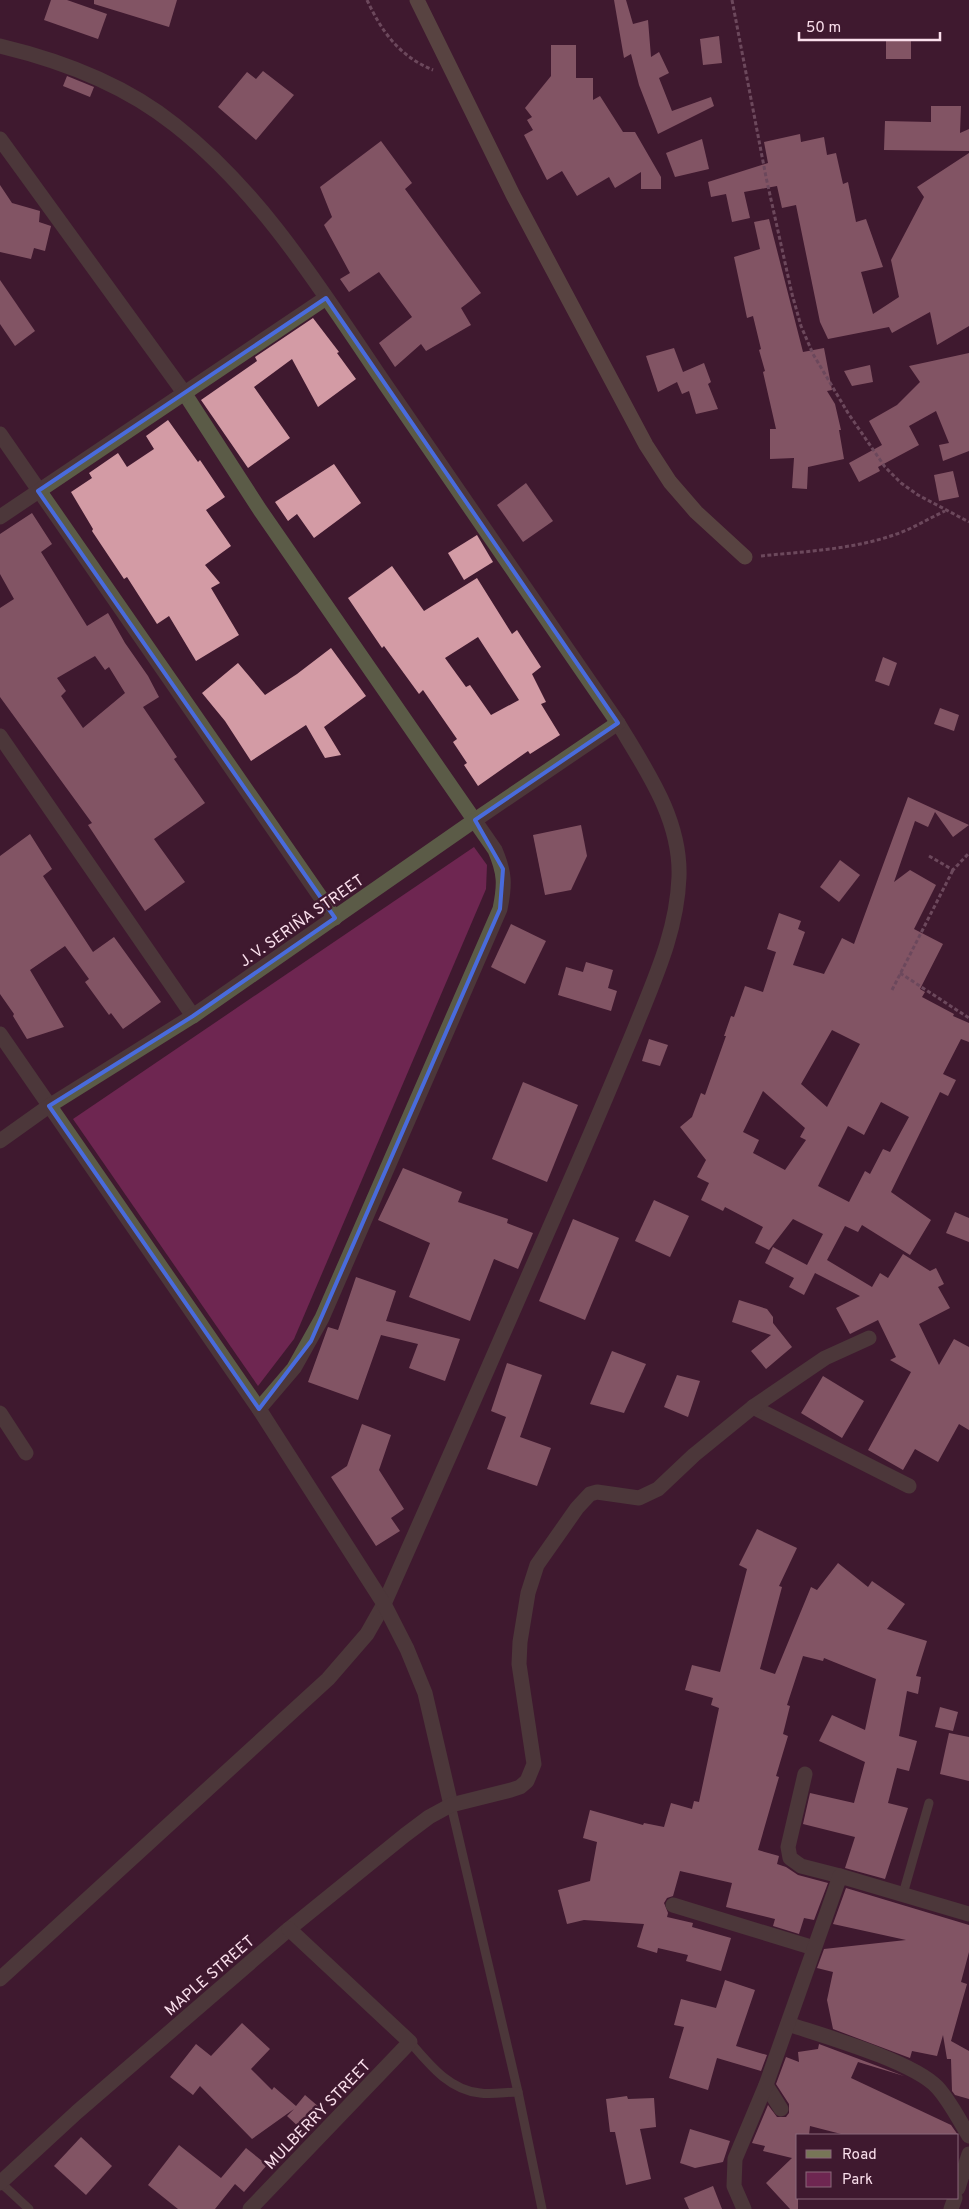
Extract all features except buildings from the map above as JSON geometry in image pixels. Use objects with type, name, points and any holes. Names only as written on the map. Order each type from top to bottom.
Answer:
[{"type":"street","points":[[416,0],[456,76],[513,195],[646,445],[670,482],[696,512],[745,557]]},
{"type":"street","points":[[0,46],[82,71],[136,98],[174,123],[232,175],[256,204],[326,298],[618,723],[654,782],[667,812],[677,847],[678,891],[668,945],[600,1114],[384,1604],[366,1634],[328,1679],[0,1979]]},
{"type":"street","points":[[0,139],[185,394],[260,510],[496,850],[503,869],[504,890],[500,909],[311,1341],[294,1368],[259,1409]]},
{"type":"street","points":[[0,517],[326,298]]},
{"type":"street","points":[[0,434],[335,918]]},
{"type":"street","name":"J. V. SERIÑA STREET","points":[[0,1141],[49,1106],[193,1016],[474,820],[618,723]]},
{"type":"street","points":[[0,736],[193,1016]]},
{"type":"street","points":[[0,1034],[259,1409],[384,1604],[407,1649],[425,1693],[451,1805]]},
{"type":"street","name":"MAPLE STREET","points":[[0,2182],[77,2112],[289,1929],[405,1834],[429,1817],[451,1805],[520,1787],[532,1771],[534,1764],[519,1664],[525,1609],[537,1565],[577,1508],[590,1494],[597,1492],[638,1498],[658,1490],[694,1455],[752,1407],[825,1358],[869,1338]]},
{"type":"street","points":[[752,1407],[909,1486]]},
{"type":"street","points":[[0,1413],[26,1453]]},
{"type":"street","points":[[805,1774],[788,1847],[790,1858],[801,1866],[969,1914]]},
{"type":"street","points":[[744,2209],[734,2186],[735,2159],[766,2085],[840,1876]]},
{"type":"street","points":[[673,1905],[814,1948]]},
{"type":"street","points":[[289,1929],[410,2042]]},
{"type":"street","points":[[788,2024],[860,2048],[925,2078],[937,2087],[969,2136]]},
{"type":"street","name":"MULBERRY STREET","points":[[250,2209],[410,2042]]},
{"type":"street","points":[[766,2085],[781,2109]]},
{"type":"street","points":[[959,2185],[969,2154]]},
{"type":"lane","points":[[903,1894],[929,1803]]},
{"type":"lane","points":[[451,1805],[518,2092],[542,2209]]},
{"type":"lane","points":[[410,2042],[446,2080],[464,2090],[481,2094],[518,2092]]},
{"type":"lane","points":[[0,2182],[29,2209]]},
{"type":"path","points":[[367,0],[378,22],[399,48],[414,62],[434,71],[456,76]]},
{"type":"path","points":[[732,0],[766,177],[790,284],[801,326],[812,354],[848,413],[885,467],[901,483],[945,511],[969,522]]},
{"type":"path","points":[[745,557],[832,548],[878,539],[906,530],[945,511]]},
{"type":"path","points":[[892,990],[953,870],[969,854]]},
{"type":"path","points":[[929,856],[953,870]]},
{"type":"path","points":[[900,973],[969,1018]]},
{"type":"highlighted area","points":[[326,298],[618,723],[475,820],[503,869],[500,909],[311,1341],[259,1409],[49,1106],[193,1016],[335,918],[38,491]]},
{"type":"green space","points":[[474,847],[487,865],[486,889],[294,1339],[258,1386],[73,1119]]}]
